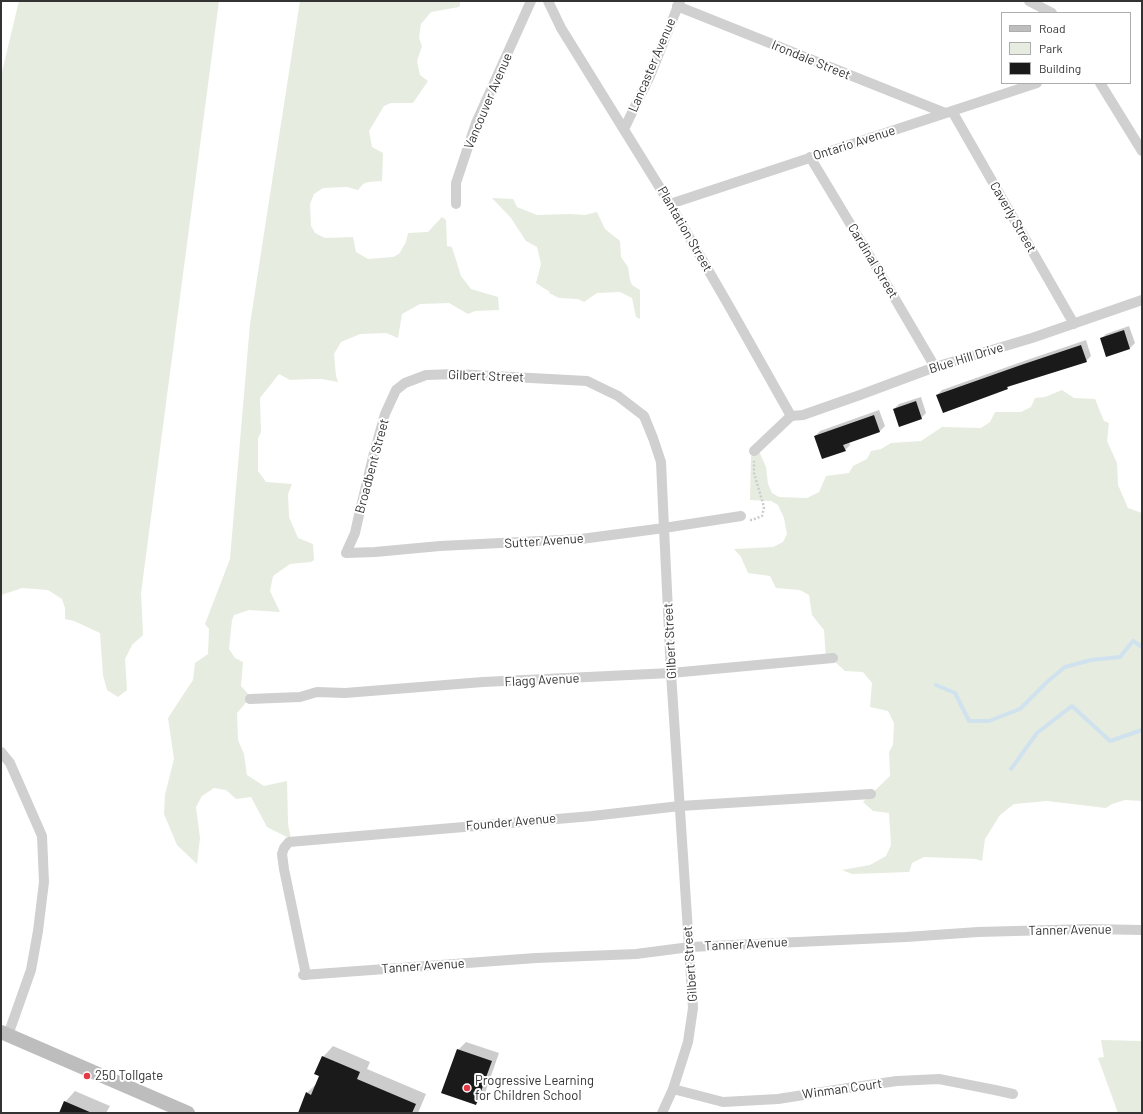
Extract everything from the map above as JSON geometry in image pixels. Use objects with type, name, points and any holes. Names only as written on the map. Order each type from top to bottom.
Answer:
[{"type":"main road","points":[[4,1034],[188,1113]]},
{"type":"street","name":"Vancouver Avenue","points":[[456,204],[456,184],[476,123],[531,1]]},
{"type":"street","name":"Plantation Street","points":[[548,1],[561,28],[670,204],[730,306],[791,416]]},
{"type":"street","points":[[1029,1],[1050,12]]},
{"type":"street","name":"Lancaster Avenue","points":[[624,129],[650,76],[679,4]]},
{"type":"street","name":"Irondale Street","points":[[679,4],[948,112]]},
{"type":"street","name":"Ontario Avenue","points":[[670,204],[1034,84]]},
{"type":"street","points":[[1101,84],[1142,151]]},
{"type":"street","name":"Caverly Street","points":[[948,112],[1074,324]]},
{"type":"street","name":"Cardinal Street","points":[[810,157],[935,367]]},
{"type":"street","name":"Blue Hill Drive","points":[[791,416],[803,415],[935,367],[1032,338],[1142,300]]},
{"type":"street","name":"Gilbert Street","points":[[405,383],[426,375],[456,374],[587,381],[618,396],[644,416],[653,438],[660,462],[671,673],[693,1008],[688,1042],[673,1089],[662,1113]]},
{"type":"street","name":"Broadbent Street","points":[[346,553],[355,533],[374,453],[386,414],[396,390],[405,383]]},
{"type":"street","points":[[754,451],[791,416]]},
{"type":"street","name":"Sutter Avenue","points":[[346,553],[440,546],[581,539],[741,516]]},
{"type":"street","name":"Flagg Avenue","points":[[250,698],[300,697],[318,692],[345,693],[483,682],[671,673],[834,658]]},
{"type":"street","points":[[1,752],[10,763],[42,836],[44,882],[38,931],[31,970],[4,1034]]},
{"type":"street","name":"Founder Avenue","points":[[305,975],[282,854],[284,848],[289,842],[680,806],[871,794]]},
{"type":"street","name":"Tanner Avenue","points":[[305,975],[536,958],[636,954],[690,947],[986,932],[1089,929],[1142,930]]},
{"type":"street","name":"Winman Court","points":[[673,1089],[723,1102],[778,1099],[897,1081],[939,1079],[1013,1094]]},
{"type":"path","points":[[741,516],[752,520],[762,516],[764,507],[754,474],[754,451]]},
{"type":"green space","points":[[19,1],[219,1],[141,593],[143,635],[132,645],[125,659],[127,690],[118,697],[107,690],[103,675],[100,633],[74,621],[65,619],[65,608],[62,599],[48,590],[22,588],[1,595],[1,76]]},
{"type":"green space","points":[[300,1],[460,1],[459,7],[431,12],[421,24],[419,38],[422,46],[417,61],[420,75],[428,81],[413,103],[391,103],[384,106],[369,131],[372,147],[383,153],[382,181],[368,182],[363,184],[358,190],[347,187],[323,188],[314,194],[310,204],[311,226],[315,233],[325,238],[353,237],[356,252],[368,259],[393,257],[399,254],[406,242],[408,233],[428,232],[442,217],[446,220],[447,246],[452,247],[461,276],[471,289],[498,297],[499,310],[475,311],[468,314],[449,303],[420,304],[402,314],[398,338],[386,333],[360,334],[341,342],[334,354],[338,382],[322,379],[290,380],[279,374],[260,398],[261,432],[258,438],[258,471],[266,482],[292,484],[288,494],[289,517],[298,538],[313,544],[314,560],[311,562],[290,564],[273,576],[270,591],[280,612],[249,610],[234,615],[232,620],[229,649],[235,658],[243,662],[241,686],[251,697],[237,713],[238,740],[244,754],[247,775],[264,786],[287,781],[288,824],[291,839],[267,827],[251,797],[236,799],[226,790],[214,788],[202,796],[196,807],[200,838],[197,864],[177,845],[164,814],[165,795],[174,759],[168,718],[193,680],[195,663],[208,654],[209,629],[205,624],[230,559],[250,324]]},
{"type":"green space","points":[[492,198],[513,199],[517,207],[537,215],[585,215],[597,212],[605,229],[620,241],[621,257],[628,267],[632,285],[640,290],[640,319],[636,317],[632,298],[620,292],[597,293],[584,302],[578,299],[559,298],[549,293],[550,292],[536,283],[541,264],[537,247],[526,241],[511,218]]},
{"type":"green space","points":[[1062,390],[1074,398],[1095,399],[1104,421],[1109,423],[1107,441],[1117,463],[1118,485],[1128,508],[1142,513],[1142,801],[1125,800],[1112,804],[1106,808],[1047,801],[1014,804],[1000,815],[985,839],[982,861],[976,859],[924,857],[912,863],[909,872],[852,874],[842,870],[870,865],[886,856],[891,845],[889,813],[873,811],[863,802],[890,776],[889,752],[893,745],[894,723],[888,711],[870,707],[872,683],[863,672],[845,671],[834,661],[826,659],[824,630],[812,615],[809,595],[800,590],[776,588],[770,576],[748,573],[741,557],[734,549],[773,547],[783,542],[787,534],[784,518],[778,505],[771,501],[750,500],[751,457],[754,451],[758,449],[766,467],[768,484],[772,493],[779,497],[807,498],[819,492],[826,476],[849,473],[853,466],[867,459],[871,451],[881,449],[891,443],[921,441],[942,427],[981,428],[990,422],[995,412],[1021,412],[1031,407],[1035,398],[1045,397]]},
{"type":"green space","points":[[1142,1039],[1142,1113],[1118,1113],[1098,1058],[1104,1057],[1101,1040],[1141,1041]]},
{"type":"building","points":[[1124,330],[1130,349],[1106,357],[1100,338]]},
{"type":"building","points":[[1081,345],[1087,362],[1007,387],[1008,389],[943,413],[936,395]]},
{"type":"building","points":[[916,401],[922,419],[899,427],[893,409]]},
{"type":"building","points":[[874,415],[880,432],[843,445],[846,451],[822,459],[814,436]]},
{"type":"building","points":[[457,1049],[492,1061],[476,1105],[441,1093]]},
{"type":"building","points":[[322,1056],[360,1072],[357,1079],[416,1104],[412,1113],[298,1113],[306,1092],[311,1095],[319,1076],[314,1074]]},
{"type":"building","points":[[64,1101],[92,1113],[59,1113]]},
{"type":"waterway","points":[[936,685],[955,693],[969,721],[989,721],[1020,709],[1047,682],[1065,667],[1091,660],[1120,657],[1133,641],[1142,647]]},
{"type":"waterway","points":[[1011,769],[1037,733],[1072,706],[1110,741],[1142,730]]},
{"type":"place","name":"250 Tollgate","points":[[87,1076]]},
{"type":"place","name":"Progressive Learning for Children School","points":[[467,1088]]}]
